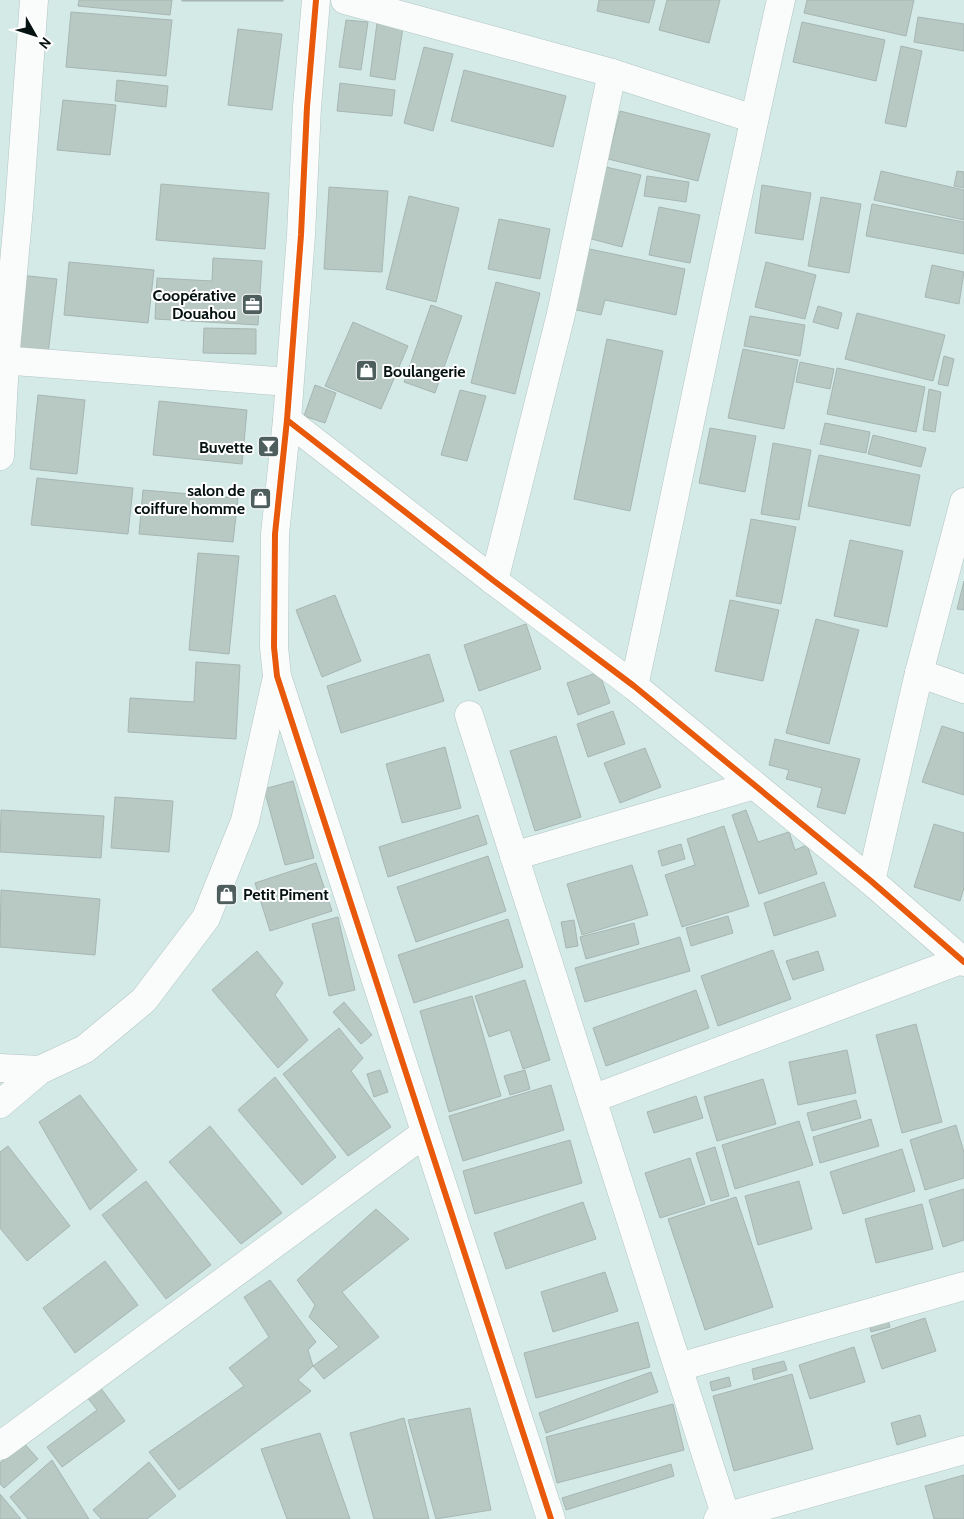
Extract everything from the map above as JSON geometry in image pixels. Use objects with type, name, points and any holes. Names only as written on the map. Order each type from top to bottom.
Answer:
[{"type":"street","points":[[0,456],[10,207],[34,0]]},
{"type":"street","points":[[316,0],[307,107],[301,235],[287,420],[275,534],[274,646],[277,676],[551,1519]]},
{"type":"street","points":[[345,0],[612,73],[754,119]]},
{"type":"street","points":[[634,686],[781,0]]},
{"type":"street","points":[[494,582],[560,314],[612,73]]},
{"type":"street","points":[[3,360],[289,382]]},
{"type":"street","points":[[287,420],[494,582],[634,686],[871,881],[963,961],[592,1099]]},
{"type":"street","points":[[871,881],[919,673],[964,502]]},
{"type":"street","points":[[919,673],[964,689]]},
{"type":"street","points":[[0,1104],[40,1070],[85,1048],[144,1000],[206,918],[245,821],[277,676]]},
{"type":"street","points":[[469,715],[679,1368],[722,1518],[964,1450]]},
{"type":"street","points":[[514,856],[754,785]]},
{"type":"street","points":[[0,1068],[40,1070]]},
{"type":"street","points":[[0,1446],[425,1133]]},
{"type":"street","points":[[679,1368],[964,1286]]},
{"type":"building","points":[[79,0],[172,0],[170,15],[78,6]]},
{"type":"building","points":[[283,0],[283,1],[182,1]]},
{"type":"building","points":[[599,0],[655,0],[649,23],[597,11]]},
{"type":"building","points":[[667,0],[720,0],[709,43],[659,30]]},
{"type":"building","points":[[807,0],[914,0],[906,36],[804,13]]},
{"type":"building","points":[[71,12],[172,20],[166,76],[66,67]]},
{"type":"building","points":[[918,17],[964,24],[964,51],[914,42]]},
{"type":"building","points":[[346,20],[368,22],[361,70],[339,67]]},
{"type":"building","points":[[802,22],[885,40],[876,81],[793,62]]},
{"type":"building","points":[[377,23],[403,27],[395,80],[370,76]]},
{"type":"building","points":[[238,29],[282,34],[272,110],[228,105]]},
{"type":"building","points":[[901,46],[922,51],[906,127],[885,123]]},
{"type":"building","points":[[424,47],[453,54],[433,131],[404,123]]},
{"type":"building","points":[[464,70],[566,96],[553,147],[451,121]]},
{"type":"building","points":[[117,80],[168,86],[166,107],[115,101]]},
{"type":"building","points":[[340,83],[395,90],[392,116],[337,111]]},
{"type":"building","points":[[63,100],[116,105],[110,155],[57,150]]},
{"type":"building","points":[[620,111],[710,134],[698,181],[608,159]]},
{"type":"building","points":[[606,167],[641,175],[622,247],[588,238]]},
{"type":"building","points":[[881,171],[964,190],[964,220],[874,200]]},
{"type":"building","points":[[957,171],[964,172],[964,188],[954,186]]},
{"type":"building","points":[[647,176],[689,182],[686,202],[644,196]]},
{"type":"building","points":[[161,184],[269,193],[265,249],[156,240]]},
{"type":"building","points":[[762,185],[811,193],[803,240],[755,233]]},
{"type":"building","points":[[329,187],[388,191],[382,272],[324,269]]},
{"type":"building","points":[[409,196],[459,208],[436,302],[386,289]]},
{"type":"building","points":[[821,197],[861,204],[849,273],[808,266]]},
{"type":"building","points":[[872,204],[964,222],[964,254],[866,236]]},
{"type":"building","points":[[659,207],[700,215],[690,263],[649,255]]},
{"type":"building","points":[[499,219],[550,229],[540,279],[488,269]]},
{"type":"building","points":[[580,247],[685,269],[676,315],[605,300],[601,315],[567,308]]},
{"type":"building","points":[[213,258],[262,261],[258,325],[155,319],[157,278],[212,281]]},
{"type":"building","points":[[69,262],[154,270],[148,323],[64,315]]},
{"type":"building","points":[[766,262],[816,275],[805,319],[755,307]]},
{"type":"building","points":[[932,265],[964,272],[959,304],[925,297]]},
{"type":"building","points":[[19,275],[57,279],[48,354],[10,351]]},
{"type":"building","points":[[496,282],[540,293],[515,394],[471,383]]},
{"type":"building","points":[[431,305],[462,316],[435,393],[404,382]]},
{"type":"building","points":[[818,306],[842,313],[838,329],[813,322]]},
{"type":"building","points":[[857,313],[945,335],[933,381],[845,359]]},
{"type":"building","points":[[750,316],[805,325],[800,356],[744,346]]},
{"type":"building","points":[[353,322],[408,346],[381,409],[325,386]]},
{"type":"building","points":[[204,328],[256,329],[256,354],[203,353]]},
{"type":"building","points":[[607,339],[663,351],[630,511],[574,499]]},
{"type":"building","points":[[743,349],[798,360],[784,429],[728,418]]},
{"type":"building","points":[[944,356],[954,359],[948,386],[938,384]]},
{"type":"building","points":[[800,362],[834,369],[830,389],[796,382]]},
{"type":"building","points":[[837,368],[925,387],[916,432],[827,414]]},
{"type":"building","points":[[315,385],[336,393],[325,423],[304,416]]},
{"type":"building","points":[[929,389],[941,392],[935,432],[923,430]]},
{"type":"building","points":[[460,390],[486,396],[467,461],[441,455]]},
{"type":"building","points":[[38,395],[85,400],[77,474],[30,469]]},
{"type":"building","points":[[159,401],[247,410],[242,464],[153,455]]},
{"type":"building","points":[[825,423],[870,432],[866,453],[820,444]]},
{"type":"building","points":[[710,428],[756,436],[745,492],[699,483]]},
{"type":"building","points":[[873,435],[926,448],[921,467],[868,454]]},
{"type":"building","points":[[773,443],[811,450],[799,520],[761,514]]},
{"type":"building","points":[[819,455],[920,475],[910,526],[808,506]]},
{"type":"building","points":[[37,478],[133,488],[128,534],[31,525]]},
{"type":"building","points":[[143,490],[238,498],[233,542],[139,534]]},
{"type":"building","points":[[751,519],[796,527],[781,604],[736,596]]},
{"type":"building","points":[[850,540],[903,551],[887,627],[834,616]]},
{"type":"building","points":[[198,553],[239,556],[229,654],[189,650]]},
{"type":"building","points":[[964,581],[964,610],[957,609]]},
{"type":"building","points":[[335,595],[361,661],[322,677],[296,610]]},
{"type":"building","points":[[730,600],[779,610],[763,681],[715,671]]},
{"type":"building","points":[[816,619],[859,630],[829,744],[786,733]]},
{"type":"building","points":[[526,624],[541,669],[479,691],[464,645]]},
{"type":"building","points":[[429,654],[444,701],[341,733],[327,686]]},
{"type":"building","points":[[196,662],[240,665],[236,739],[128,732],[130,698],[194,702]]},
{"type":"building","points":[[599,672],[610,703],[578,715],[567,683]]},
{"type":"building","points":[[613,711],[625,744],[588,757],[577,724]]},
{"type":"building","points":[[942,726],[964,733],[964,795],[922,782]]},
{"type":"building","points":[[556,736],[581,817],[535,831],[510,751]]},
{"type":"building","points":[[775,739],[860,759],[845,814],[817,807],[822,788],[786,779],[789,770],[769,765]]},
{"type":"building","points":[[445,747],[461,808],[402,823],[386,764]]},
{"type":"building","points":[[645,748],[661,787],[620,803],[604,763]]},
{"type":"building","points":[[293,781],[314,858],[285,865],[264,789]]},
{"type":"building","points":[[115,797],[173,801],[169,852],[111,848]]},
{"type":"building","points":[[1,810],[104,816],[101,858],[0,852]]},
{"type":"building","points":[[746,810],[758,842],[789,832],[795,850],[807,845],[817,874],[759,894],[732,815]]},
{"type":"building","points":[[478,815],[487,844],[388,877],[379,847]]},
{"type":"building","points":[[934,824],[964,833],[964,888],[960,901],[914,887]]},
{"type":"building","points":[[724,826],[749,906],[682,927],[665,875],[695,865],[687,839]]},
{"type":"building","points":[[681,844],[685,859],[662,866],[658,851]]},
{"type":"building","points":[[488,856],[506,911],[416,942],[397,887]]},
{"type":"building","points":[[316,863],[332,911],[270,931],[255,883]]},
{"type":"building","points":[[632,865],[648,915],[582,935],[567,884]]},
{"type":"building","points":[[824,882],[836,916],[774,936],[764,903]]},
{"type":"building","points":[[1,890],[100,899],[95,955],[0,947]]},
{"type":"building","points":[[728,916],[733,933],[691,946],[686,928]]},
{"type":"building","points":[[338,917],[355,990],[329,996],[312,924]]},
{"type":"building","points":[[508,919],[523,967],[414,1003],[398,955]]},
{"type":"building","points":[[574,920],[578,946],[566,948],[561,922]]},
{"type":"building","points":[[634,923],[639,944],[586,959],[580,937]]},
{"type":"building","points":[[680,937],[690,971],[585,1002],[575,968]]},
{"type":"building","points":[[773,950],[791,999],[718,1026],[701,976]]},
{"type":"building","points":[[257,951],[283,983],[275,995],[308,1040],[278,1068],[212,990]]},
{"type":"building","points":[[818,951],[824,970],[793,980],[786,961]]},
{"type":"building","points":[[525,980],[550,1060],[523,1069],[510,1030],[489,1037],[475,996]]},
{"type":"building","points":[[696,990],[709,1028],[606,1066],[593,1028]]},
{"type":"building","points":[[472,996],[501,1096],[449,1112],[420,1011]]},
{"type":"building","points":[[344,1002],[372,1035],[361,1044],[333,1012]]},
{"type":"building","points":[[916,1024],[942,1122],[902,1133],[876,1035]]},
{"type":"building","points":[[339,1028],[363,1058],[351,1071],[391,1127],[348,1156],[283,1074]]},
{"type":"building","points":[[847,1050],[856,1093],[798,1105],[789,1062]]},
{"type":"building","points":[[380,1070],[388,1092],[374,1097],[367,1074]]},
{"type":"building","points":[[525,1070],[530,1089],[510,1095],[504,1076]]},
{"type":"building","points":[[275,1077],[336,1157],[302,1185],[238,1110]]},
{"type":"building","points":[[763,1079],[776,1124],[717,1141],[704,1097]]},
{"type":"building","points":[[551,1085],[564,1130],[463,1161],[449,1116]]},
{"type":"building","points":[[80,1095],[137,1170],[90,1210],[39,1122]]},
{"type":"building","points":[[696,1096],[703,1118],[654,1133],[647,1112]]},
{"type":"building","points":[[856,1100],[861,1118],[812,1131],[807,1113]]},
{"type":"building","points":[[871,1119],[879,1146],[820,1163],[813,1137]]},
{"type":"building","points":[[799,1121],[813,1165],[735,1189],[722,1145]]},
{"type":"building","points":[[956,1125],[964,1152],[964,1178],[925,1190],[910,1140]]},
{"type":"building","points":[[210,1126],[282,1213],[241,1244],[169,1162]]},
{"type":"building","points":[[570,1140],[582,1183],[475,1214],[463,1171]]},
{"type":"building","points":[[8,1146],[70,1226],[27,1261],[0,1228],[0,1152]]},
{"type":"building","points":[[715,1147],[729,1196],[711,1201],[696,1153]]},
{"type":"building","points":[[902,1149],[915,1191],[843,1214],[830,1172]]},
{"type":"building","points":[[690,1158],[705,1204],[660,1218],[645,1173]]},
{"type":"building","points":[[146,1181],[211,1265],[166,1299],[102,1215]]},
{"type":"building","points":[[799,1181],[812,1229],[758,1245],[745,1196]]},
{"type":"building","points":[[964,1189],[964,1240],[943,1247],[929,1200]]},
{"type":"building","points":[[736,1197],[773,1307],[705,1330],[668,1219]]},
{"type":"building","points":[[583,1202],[596,1239],[506,1269],[494,1233]]},
{"type":"building","points":[[922,1204],[933,1249],[876,1263],[865,1219]]},
{"type":"building","points":[[376,1209],[409,1239],[342,1292],[379,1337],[324,1379],[313,1366],[339,1347],[309,1317],[315,1305],[297,1280]]},
{"type":"building","points":[[105,1261],[138,1305],[75,1353],[43,1308]]},
{"type":"building","points":[[605,1272],[618,1311],[553,1332],[541,1292]]},
{"type":"building","points":[[270,1280],[316,1342],[308,1350],[313,1366],[298,1380],[311,1391],[179,1490],[149,1452],[244,1386],[229,1368],[269,1337],[244,1297]]},
{"type":"building","points":[[885,1310],[890,1327],[871,1332],[867,1316]]},
{"type":"building","points":[[925,1318],[936,1351],[882,1369],[871,1336]]},
{"type":"building","points":[[638,1322],[650,1367],[536,1398],[524,1353]]},
{"type":"building","points":[[854,1347],[865,1382],[810,1399],[799,1365]]},
{"type":"building","points":[[784,1361],[787,1370],[754,1380],[752,1369]]},
{"type":"building","points":[[651,1372],[658,1392],[546,1433],[539,1413]]},
{"type":"building","points":[[792,1374],[813,1449],[734,1471],[713,1396]]},
{"type":"building","points":[[729,1377],[731,1386],[712,1391],[710,1382]]},
{"type":"building","points":[[100,1387],[125,1421],[62,1467],[47,1447],[97,1410],[87,1397]]},
{"type":"building","points":[[673,1404],[684,1450],[557,1483],[546,1437]]},
{"type":"building","points":[[470,1408],[491,1510],[436,1519],[408,1420]]},
{"type":"building","points":[[920,1415],[926,1436],[897,1445],[891,1423]]},
{"type":"building","points":[[404,1418],[429,1519],[374,1519],[350,1433]]},
{"type":"building","points":[[320,1433],[350,1519],[287,1519],[261,1449]]},
{"type":"building","points":[[23,1442],[38,1459],[4,1488],[0,1484],[0,1463]]},
{"type":"building","points":[[52,1460],[89,1519],[28,1519],[10,1497]]},
{"type":"building","points":[[149,1462],[176,1496],[147,1519],[101,1519],[93,1510]]},
{"type":"building","points":[[671,1464],[674,1476],[566,1510],[562,1498]]},
{"type":"building","points":[[964,1475],[964,1519],[934,1519],[925,1486]]},
{"type":"building","points":[[0,1494],[21,1519],[0,1519]]},
{"type":"cycle path","points":[[316,0],[307,107],[301,235],[287,420],[275,534],[274,647],[277,676],[551,1519]]},
{"type":"cycle path","points":[[287,420],[494,581],[634,686],[871,881],[964,962]]},
{"type":"place","name":"Coopérative Douahou","points":[[252,304]]},
{"type":"place","name":"Boulangerie","points":[[367,371]]},
{"type":"place","name":"Buvette","points":[[269,447]]},
{"type":"place","name":"salon de coiffure homme","points":[[261,499]]},
{"type":"place","name":"Petit Piment","points":[[227,894]]}]
